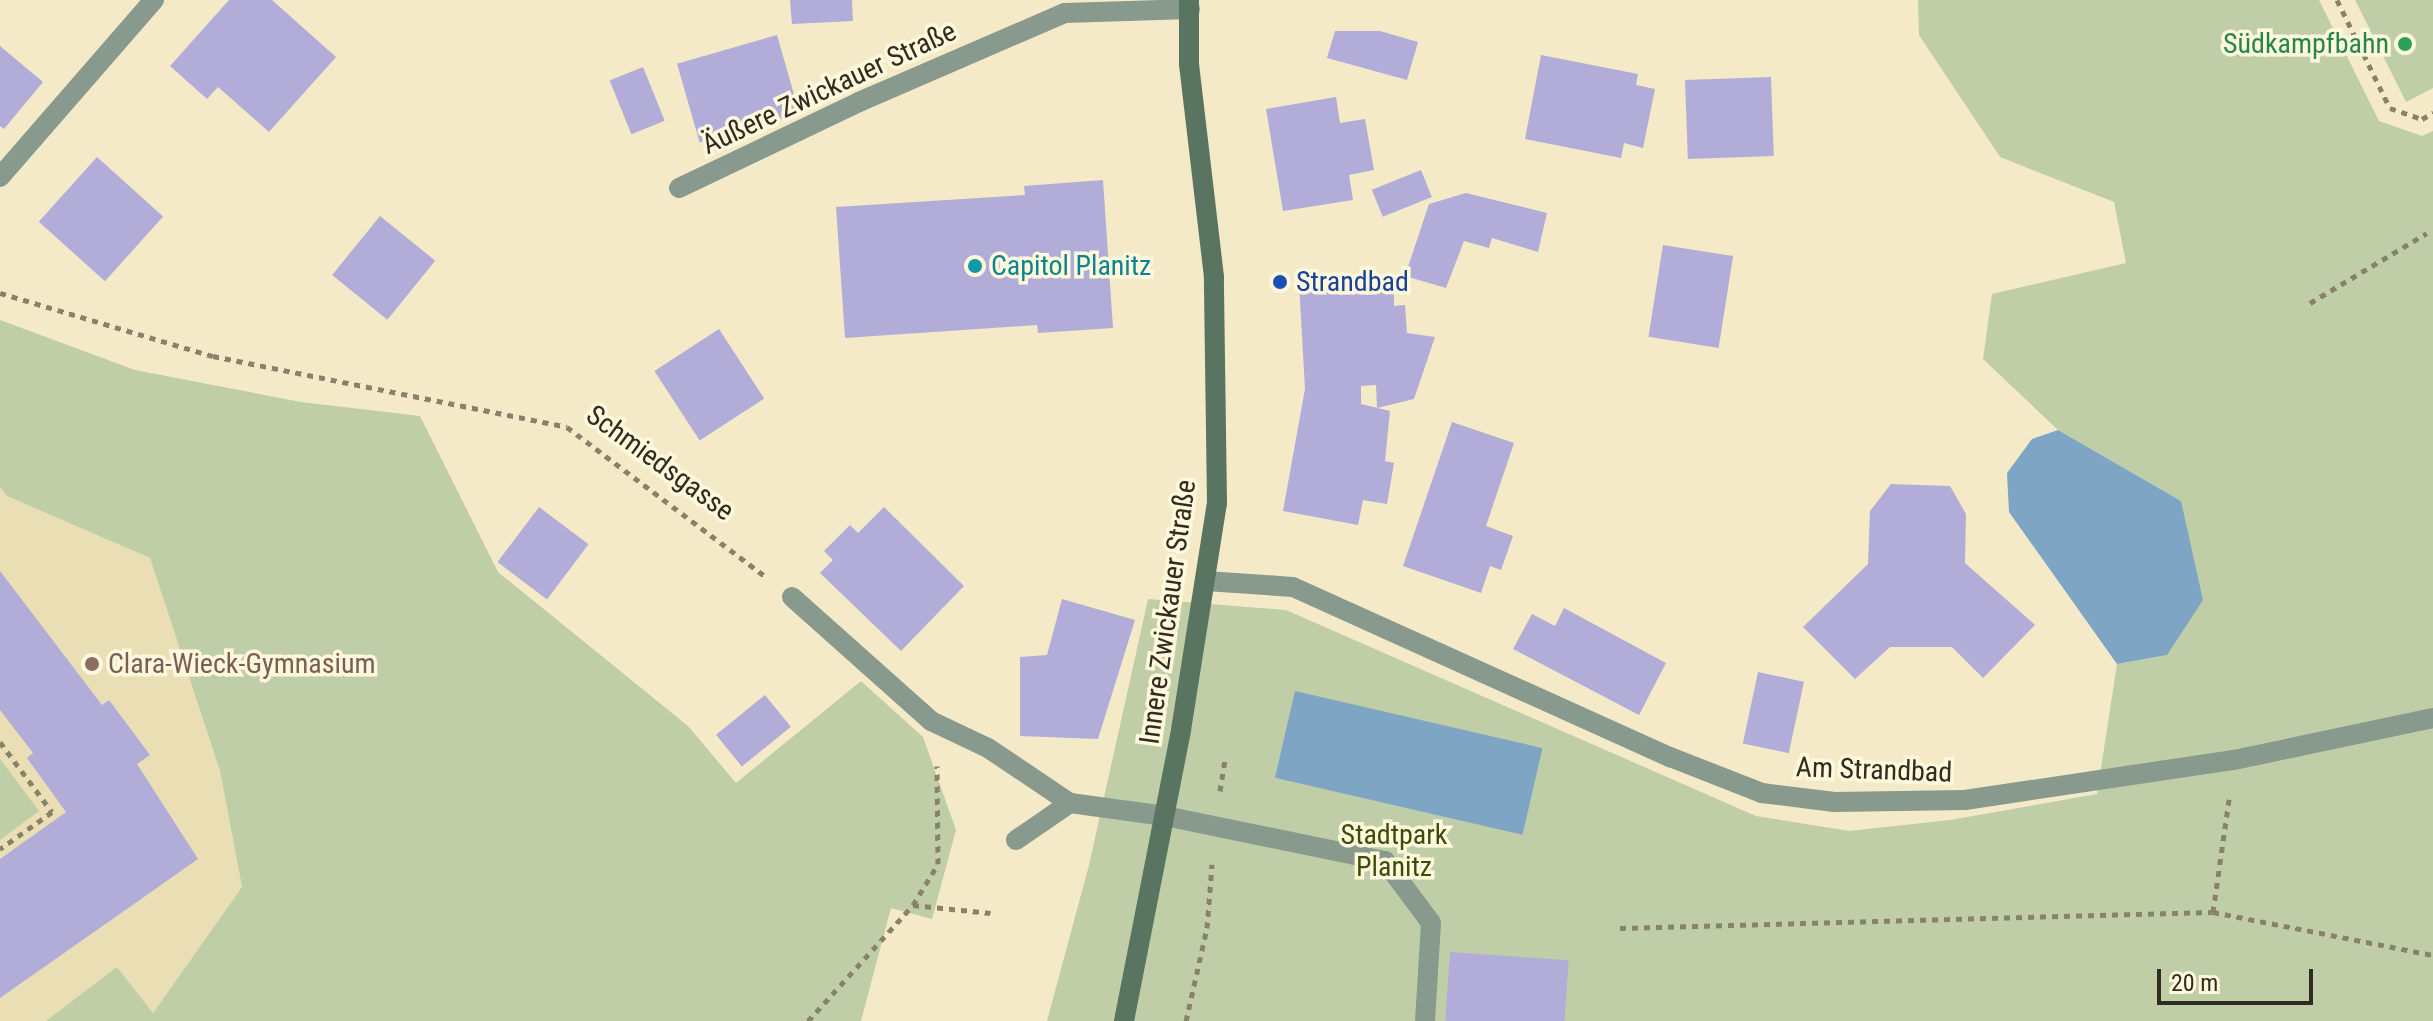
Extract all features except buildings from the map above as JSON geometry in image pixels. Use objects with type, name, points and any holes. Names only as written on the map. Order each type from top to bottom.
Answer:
[{"type":"main road","name":"Äußere Zwickauer Straße","points":[[1189,4],[1189,63]]},
{"type":"main road","name":"Innere Zwickauer Straße","points":[[1124,1021],[1165,816],[1217,503],[1214,277],[1189,63]]},
{"type":"street","points":[[0,177],[154,0]]},
{"type":"street","name":"Äußere Zwickauer Straße","points":[[679,188],[859,102],[1065,13],[1189,4]]},
{"type":"street","name":"Am Strandbad","points":[[1206,581],[1293,587],[1656,750],[1762,793],[1834,802],[1965,800],[2234,760],[2433,718]]},
{"type":"street","points":[[792,597],[931,721],[988,748],[1070,803],[1165,816],[1385,861],[1431,923],[1425,1021]]},
{"type":"street","points":[[1016,840],[1070,803]]},
{"type":"path","points":[[2337,0],[2390,108],[2422,119],[2433,113]]},
{"type":"path","points":[[2310,303],[2427,233]]},
{"type":"path","name":"Schmiedsgasse","points":[[0,293],[213,356],[567,427],[792,597]]},
{"type":"path","points":[[808,1021],[913,905],[938,864],[938,777],[931,721]]},
{"type":"path","points":[[0,742],[52,812],[0,849]]},
{"type":"path","points":[[2213,912],[2234,760]]},
{"type":"path","points":[[1186,1021],[1207,928],[1225,761]]},
{"type":"path","points":[[913,905],[991,913]]},
{"type":"path","points":[[1620,928],[2213,912],[2433,955]]},
{"type":"shaded area","name":"Clara-Wieck-Gymnasium","points":[[0,487],[7,496],[150,558],[220,771],[242,887],[147,1021],[0,1021]]},
{"type":"green space","name":"Stadtpark Planitz","points":[[1918,0],[2319,0],[2379,121],[2422,136],[2433,131],[2433,1021],[1047,1021],[1089,865],[1148,599],[1286,610],[1756,816],[1849,831],[1950,820],[2097,794],[2117,664],[2167,655],[2181,501],[2058,430],[1983,359],[1992,294],[2126,263],[2114,202],[2000,157],[1919,35]]},
{"type":"green space","name":"Südkampfbahn","points":[[2355,0],[2433,0],[2433,88],[2406,102]]},
{"type":"green space","points":[[0,320],[135,370],[301,402],[420,416],[498,572],[688,726],[736,783],[861,681],[923,737],[956,830],[932,919],[891,908],[861,1021],[46,1021],[117,967],[153,1013],[242,887],[220,771],[150,558],[7,496],[0,487]]},
{"type":"green space","points":[[0,759],[39,811],[0,840]]},
{"type":"water","points":[[2058,430],[2181,501],[2203,600],[2167,655],[2117,664],[2009,512],[2007,473],[2032,439]]},
{"type":"water","points":[[1295,691],[1542,748],[1522,835],[1275,778]]},
{"type":"place","name":"Südkampfbahn","points":[[2405,44]]},
{"type":"place","name":"Capitol Planitz","points":[[975,266]]},
{"type":"place","name":"Strandbad","points":[[1280,282]]},
{"type":"place","name":"Clara-Wieck-Gymnasium","points":[[92,664]]}]
